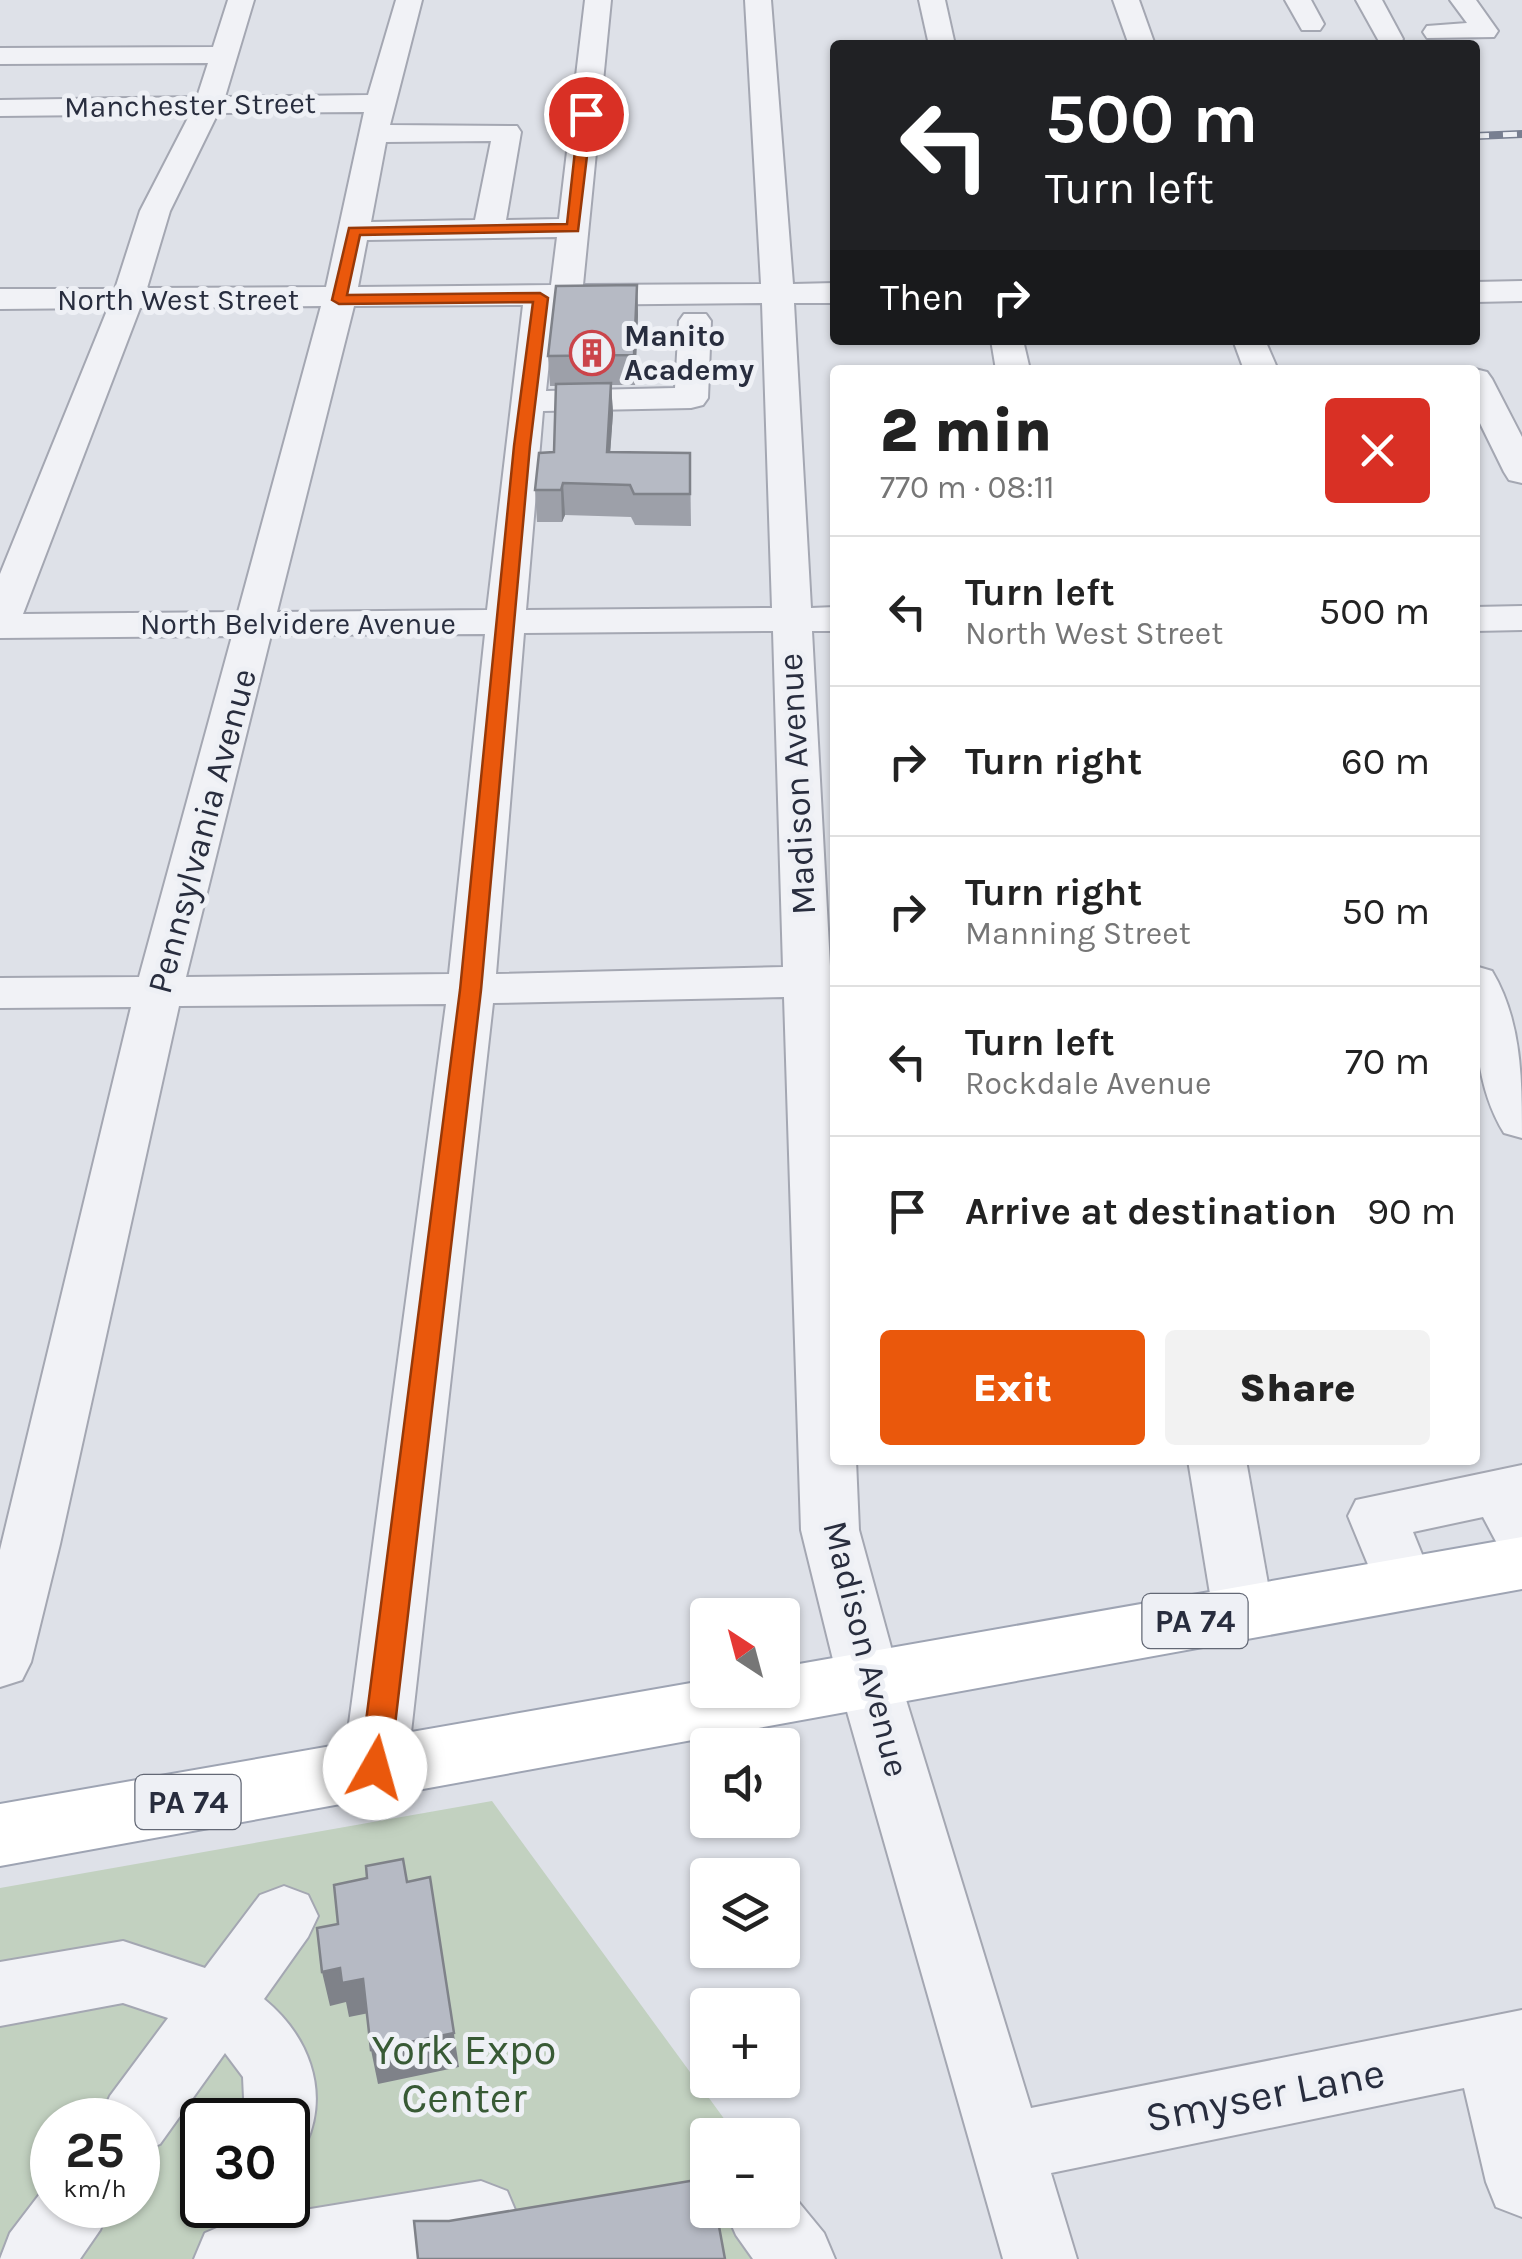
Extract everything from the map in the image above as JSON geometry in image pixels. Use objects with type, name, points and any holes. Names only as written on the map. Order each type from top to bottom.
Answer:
[{"type":"main road","name":"PA 74","points":[[0,1835],[1522,1563]]},
{"type":"street","points":[[0,624],[127,300],[155,212],[209,104],[241,0]]},
{"type":"street","name":"Pennsylvania Avenue","points":[[0,1662],[16,1544],[257,623],[339,300],[380,103],[409,0]]},
{"type":"street","points":[[375,1768],[470,990],[527,401],[574,228],[598,0]]},
{"type":"street","name":"Madison Avenue","points":[[758,0],[778,294],[789,619],[821,981],[830,1530],[869,1680],[1040,2259]]},
{"type":"street","points":[[932,0],[941,40]]},
{"type":"street","points":[[1126,0],[1140,40]]},
{"type":"street","points":[[1298,0],[1311,24]]},
{"type":"street","points":[[1369,0],[1390,38]]},
{"type":"street","points":[[1434,29],[1484,31],[1463,0]]},
{"type":"street","points":[[0,56],[222,55]]},
{"type":"street","name":"Manchester Street","points":[[0,108],[380,103]]},
{"type":"street","points":[[374,134],[507,132],[489,229]]},
{"type":"street","points":[[354,231],[574,228]]},
{"type":"street","points":[[1480,292],[1522,292]]},
{"type":"street","name":"North West Street","points":[[0,299],[339,300],[830,293]]},
{"type":"street","points":[[527,401],[689,413],[695,321]]},
{"type":"street","points":[[1480,388],[1522,472]]},
{"type":"street","points":[[1480,619],[1522,618]]},
{"type":"street","name":"North Belvidere Avenue","points":[[0,624],[830,619]]},
{"type":"street","points":[[0,993],[470,990],[821,981]]},
{"type":"street","points":[[1480,996],[1522,1121]]},
{"type":"street","points":[[1218,1465],[1243,1612]]},
{"type":"street","points":[[1404,1584],[1377,1516],[1514,1505]]},
{"type":"street","points":[[151,2098],[284,1916]]},
{"type":"street","points":[[0,1994],[123,1972],[218,2004],[249,2030],[278,2066],[280,2098]]},
{"type":"street","points":[[1506,2046],[1522,2182]]},
{"type":"street","name":"Smyser Lane","points":[[1007,2147],[1506,2046]]},
{"type":"street","points":[[269,2238],[405,2244],[553,2205]]},
{"type":"street","points":[[764,2228],[798,2259]]},
{"type":"green space","name":"York Expo Center","points":[[492,1801],[690,2072],[690,2098],[709,2098],[724,2118],[690,2118],[690,2228],[799,2228],[827,2259],[0,2259],[0,1888]]},
{"type":"building","points":[[637,285],[634,355],[548,356],[556,286]]},
{"type":"building","points":[[611,383],[607,452],[690,453],[690,494],[634,494],[630,485],[563,483],[561,490],[535,490],[539,453],[554,452],[556,384]]},
{"type":"building","points":[[403,1859],[407,1882],[430,1877],[454,2033],[371,2050],[363,1979],[342,1983],[340,1968],[322,1972],[317,1928],[338,1924],[334,1885],[367,1878],[366,1866]]},
{"type":"building","points":[[690,2181],[690,2228],[719,2228],[725,2259],[418,2259],[414,2221],[449,2221]]},
{"type":"railway","points":[[1480,136],[1522,134]]},
{"type":"place","name":"Manito Academy","points":[[592,353]]},
{"type":"route","points":[[375,1768],[470,990],[522,446],[540,298],[339,300],[354,231],[574,228],[586,114]]}]
